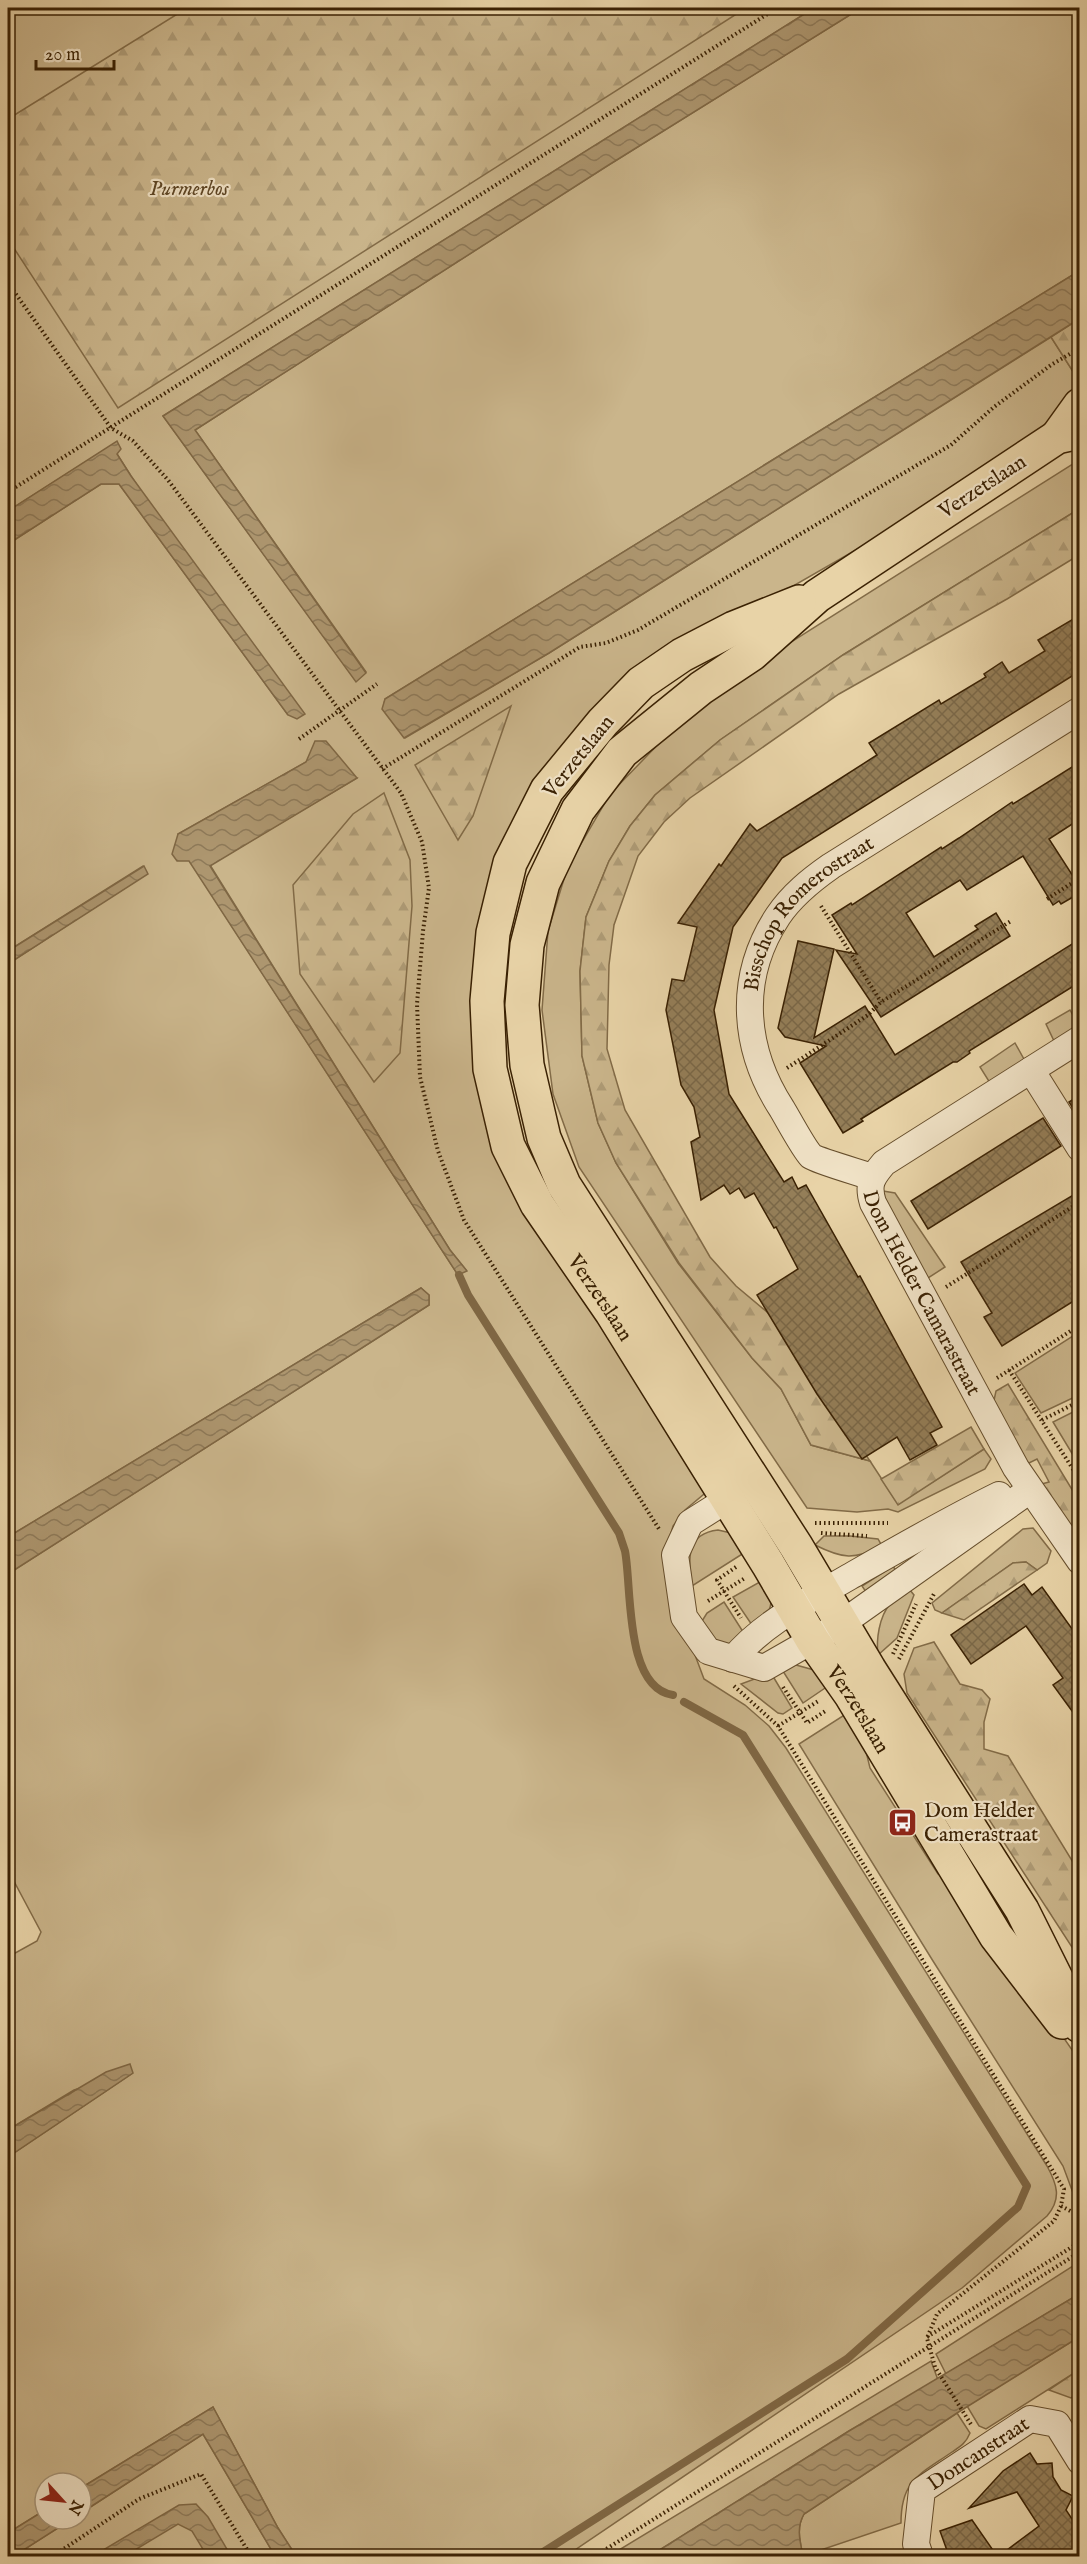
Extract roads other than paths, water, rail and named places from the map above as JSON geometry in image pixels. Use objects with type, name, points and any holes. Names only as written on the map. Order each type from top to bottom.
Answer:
[{"type":"main road","name":"Verzetslaan","points":[[1080,405],[1068,434],[817,596],[752,654],[701,688],[622,752],[578,810],[543,883],[527,945],[522,1005],[527,1065],[544,1138],[564,1185],[802,1534],[822,1593],[841,1624],[861,1681],[996,1936],[1080,2045]]},
{"type":"main road","name":"Verzetslaan","points":[[817,596],[734,628],[682,655],[641,683],[603,722],[546,790],[510,863],[493,933],[488,1001],[490,1069],[508,1146],[537,1204],[612,1313],[728,1498],[754,1564],[794,1608],[813,1641],[861,1681],[1022,1910],[1080,2026]]},
{"type":"street","name":"Bisschop Romerostraat","points":[[872,1177],[811,1156],[767,1086],[756,1058],[750,1018],[750,986],[760,952],[778,916],[807,884],[831,866],[1080,710]]},
{"type":"street","name":"Dom Helder Camarastraat","points":[[1080,1039],[884,1163],[872,1177],[869,1189],[873,1203],[1028,1486],[1080,1561]]},
{"type":"street","points":[[1031,1070],[1080,1148]]},
{"type":"street","points":[[728,1498],[690,1523],[675,1555],[684,1617],[708,1651],[764,1668],[841,1624],[1028,1486]]},
{"type":"street","points":[[732,1659],[745,1645],[794,1608],[909,1543],[1028,1486]]},
{"type":"street","name":"Doncanstraat","points":[[920,2556],[916,2544],[922,2490],[1030,2419],[1057,2424],[1080,2461]]},
{"type":"water","points":[[814,8],[861,8],[607,166],[195,430],[366,673],[356,682],[163,416]]},
{"type":"water","points":[[1079,271],[1079,319],[549,653],[404,738],[382,709],[385,699]]},
{"type":"water","points":[[117,441],[121,449],[117,454],[131,476],[305,714],[297,719],[288,715],[119,484],[101,484],[8,544],[8,511]]},
{"type":"water","points":[[315,741],[326,741],[357,778],[210,866],[450,1250],[467,1271],[458,1275],[189,861],[177,861],[172,854],[178,834],[306,762]]},
{"type":"water","points":[[144,866],[148,874],[8,964],[8,951]]},
{"type":"water","points":[[421,1288],[429,1295],[429,1305],[8,1574],[8,1537]]},
{"type":"water","points":[[130,2064],[133,2073],[8,2157],[8,2130],[106,2072]]},
{"type":"water","points":[[1079,2294],[1079,2337],[957,2413],[804,2514],[799,2529],[803,2556],[760,2556],[757,2554],[650,2556],[849,2431]]},
{"type":"water","points":[[213,2407],[278,2528],[296,2556],[275,2556],[203,2434],[93,2505],[93,2481]]},
{"type":"water","points":[[196,2504],[208,2517],[231,2556],[207,2556],[192,2531],[178,2524],[125,2556],[93,2556],[179,2505]]},
{"type":"water","points":[[33,2517],[33,2531],[53,2531],[14,2556],[8,2556],[8,2533]]},
{"type":"waterway","points":[[459,1275],[468,1295],[619,1533],[625,1551],[630,1610],[638,1656],[646,1674],[657,1688],[673,1695]]},
{"type":"waterway","points":[[537,2556],[847,2359],[1018,2207],[1027,2186],[743,1735],[684,1702]]},
{"type":"place","name":"Dom Helder Camerastraat","points":[[903,1822]]},
{"type":"park label","name":"Purmerbos","points":[[189,188]]}]
